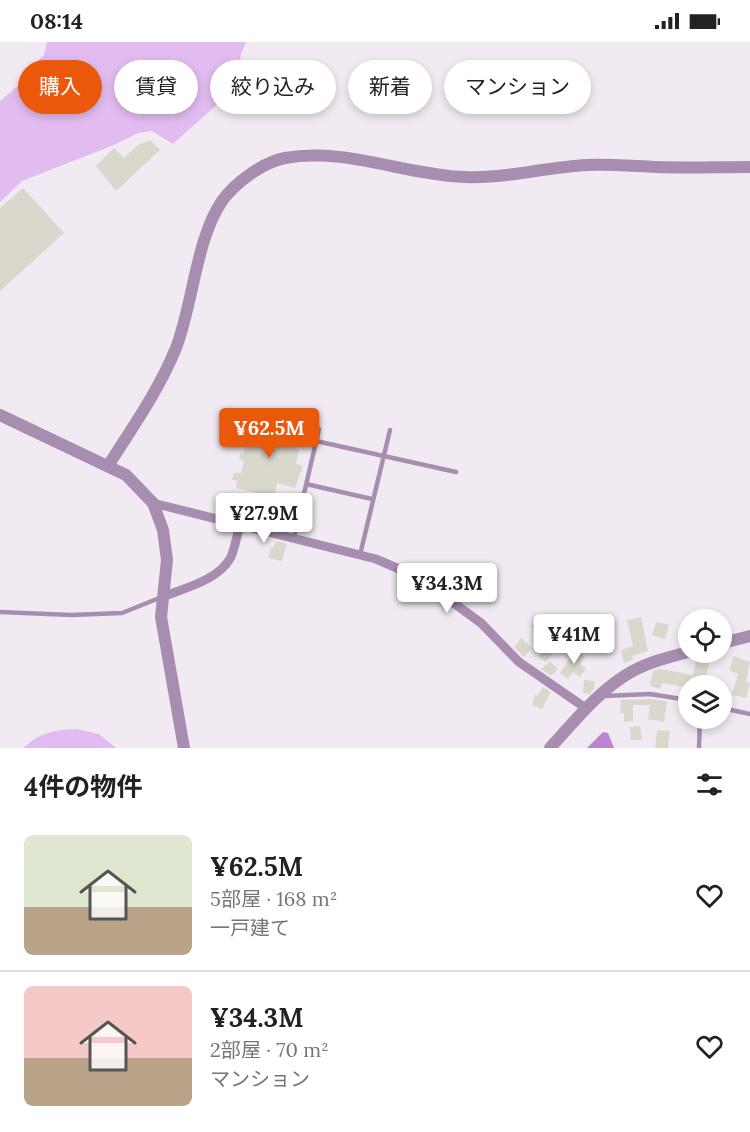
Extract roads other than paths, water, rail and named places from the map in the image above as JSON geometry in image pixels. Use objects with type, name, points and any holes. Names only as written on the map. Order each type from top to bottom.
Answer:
[{"type":"street","points":[[108,466],[153,395],[175,349],[186,316],[208,229],[222,201],[239,184],[261,168],[282,159],[304,156],[370,161],[439,176],[468,177],[587,165],[750,167]]},
{"type":"street","points":[[0,415],[126,475],[153,503],[163,530],[167,560],[161,617],[184,748]]},
{"type":"street","points":[[153,503],[376,559],[406,572],[481,623],[519,662],[587,709]]},
{"type":"street","points":[[162,597],[220,570],[231,556],[240,525]]},
{"type":"street","points":[[732,640],[750,636]]},
{"type":"street","points":[[550,748],[599,697],[632,671],[678,654]]},
{"type":"lane","points":[[294,537],[319,429]]},
{"type":"lane","points":[[360,555],[390,430]]},
{"type":"lane","points":[[316,441],[456,472]]},
{"type":"lane","points":[[306,484],[372,499]]},
{"type":"lane","points":[[0,612],[71,615],[122,613],[162,597]]},
{"type":"lane","points":[[599,697],[650,694],[678,698]]},
{"type":"lane","points":[[732,710],[750,714]]},
{"type":"lane","points":[[699,748],[700,729]]}]
